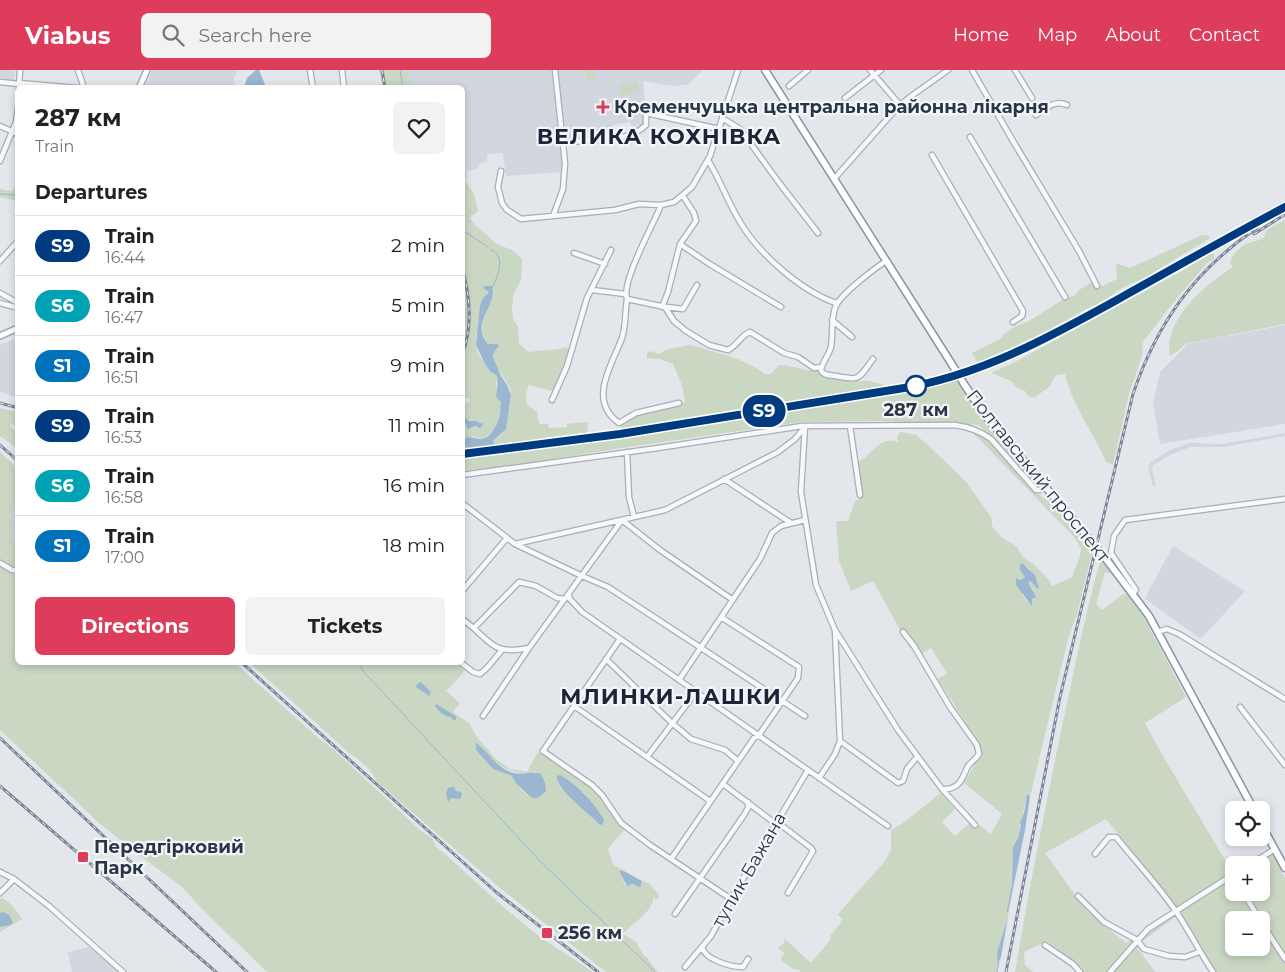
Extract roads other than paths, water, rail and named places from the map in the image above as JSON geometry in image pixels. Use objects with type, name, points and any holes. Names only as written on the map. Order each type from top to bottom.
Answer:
[{"type":"highway","name":"Полтавський проспект","points":[[765,70],[984,414],[1106,559],[1149,616],[1249,801]]},
{"type":"highway","points":[[1270,840],[1285,868]]},
{"type":"main road","points":[[140,85],[147,70]]},
{"type":"main road","points":[[0,336],[15,329]]},
{"type":"street","points":[[0,82],[19,85],[20,70]]},
{"type":"street","points":[[78,70],[83,85]]},
{"type":"street","points":[[310,70],[312,85]]},
{"type":"street","points":[[342,70],[344,85]]},
{"type":"street","points":[[553,216],[563,190],[565,163],[555,70]]},
{"type":"street","points":[[501,171],[498,187],[502,203],[507,210],[521,219],[615,210],[639,204],[661,205],[674,202],[692,187],[708,160],[738,70]]},
{"type":"street","points":[[788,86],[808,70]]},
{"type":"street","points":[[870,70],[900,105]]},
{"type":"street","points":[[846,98],[881,70]]},
{"type":"street","points":[[834,179],[900,105],[948,70]]},
{"type":"street","points":[[972,70],[1079,250],[1097,286]]},
{"type":"street","points":[[1015,70],[1032,98]]},
{"type":"street","points":[[1036,115],[1055,103],[1062,102],[1067,105]]},
{"type":"street","points":[[563,142],[604,140],[635,133],[646,125],[646,113],[719,129]]},
{"type":"street","points":[[722,118],[740,129],[818,233]]},
{"type":"street","points":[[0,126],[15,133],[0,162]]},
{"type":"street","points":[[970,137],[1065,297]]},
{"type":"street","points":[[932,155],[1023,311],[1022,316],[1013,322]]},
{"type":"street","points":[[708,160],[752,240],[788,273],[824,299],[836,303]]},
{"type":"street","points":[[664,307],[680,244],[696,221],[694,213],[683,196]]},
{"type":"street","points":[[661,205],[636,259],[626,297],[623,334],[613,356],[603,387],[604,400],[608,410],[618,423],[636,413],[679,403]]},
{"type":"street","points":[[0,261],[15,244]]},
{"type":"street","points":[[680,244],[781,307]]},
{"type":"street","points":[[552,400],[567,366],[592,290],[611,250]]},
{"type":"street","points":[[574,253],[605,264]]},
{"type":"street","points":[[664,307],[679,326],[713,346],[728,350],[750,332],[784,353],[798,357],[814,368],[821,367],[826,361],[831,348],[832,320],[836,303],[886,261]]},
{"type":"street","points":[[592,290],[664,307],[683,309],[697,285]]},
{"type":"street","points":[[0,293],[15,301]]},
{"type":"street","points":[[0,304],[15,307]]},
{"type":"street","points":[[832,320],[852,337]]},
{"type":"street","points":[[821,367],[823,374],[850,379],[860,376],[873,359]]},
{"type":"street","points":[[465,475],[805,426],[955,425],[983,433],[991,439],[1036,490],[1040,490],[1045,486]]},
{"type":"street","points":[[515,544],[665,510],[778,452],[795,439],[805,426]]},
{"type":"street","points":[[805,426],[801,492],[816,584],[835,630],[917,757],[942,789],[975,825]]},
{"type":"street","points":[[850,426],[860,495]]},
{"type":"street","points":[[627,452],[629,497],[634,517]]},
{"type":"street","points":[[724,479],[791,523]]},
{"type":"street","points":[[1133,594],[1136,590],[1132,581],[1111,553],[1114,536],[1125,520],[1285,499]]},
{"type":"street","points":[[465,505],[515,544],[608,587],[805,716]]},
{"type":"street","points":[[483,716],[529,648],[622,520]]},
{"type":"street","points":[[622,520],[660,550],[732,600]]},
{"type":"street","points":[[679,680],[760,559],[772,533],[781,526],[806,520]]},
{"type":"street","points":[[465,587],[507,538]]},
{"type":"street","points":[[0,563],[15,570]]},
{"type":"street","points":[[474,628],[519,582],[536,586],[557,598],[565,599]]},
{"type":"street","points":[[569,593],[569,598],[575,606],[888,826]]},
{"type":"street","points":[[671,858],[798,678],[799,668],[721,617]]},
{"type":"street","points":[[465,621],[482,637],[502,650],[517,651],[529,648]]},
{"type":"street","points":[[1157,632],[1167,629],[1179,634],[1285,699]]},
{"type":"street","points":[[819,778],[835,754],[840,741],[835,630]]},
{"type":"street","points":[[903,632],[914,646],[950,707],[977,746],[979,754],[969,765],[963,780],[954,787],[942,789]]},
{"type":"street","points":[[620,638],[543,751],[592,785],[602,795],[621,822],[650,845],[731,899]]},
{"type":"street","points":[[464,665],[473,672],[480,674],[488,668],[502,650]]},
{"type":"street","points":[[606,659],[672,724],[691,739],[725,750],[738,761]]},
{"type":"street","points":[[646,757],[696,692]]},
{"type":"street","points":[[574,706],[710,802]]},
{"type":"street","points":[[1240,707],[1285,765]]},
{"type":"street","points":[[840,741],[898,782],[902,781],[907,769],[917,757]]},
{"type":"street","name":"тупик Бажана","points":[[685,967],[711,936],[808,770]]},
{"type":"street","points":[[723,784],[811,848],[813,852],[788,894]]},
{"type":"street","points":[[675,914],[701,879],[748,808],[748,802]]},
{"type":"street","points":[[1095,854],[1109,837],[1116,837],[1176,911],[1213,972]]},
{"type":"street","points":[[1264,856],[1275,849]]},
{"type":"street","points":[[0,872],[14,879],[49,906],[123,972]]},
{"type":"street","points":[[0,893],[14,879]]},
{"type":"street","points":[[1110,972],[1148,929],[1225,881]]},
{"type":"street","points":[[1078,896],[1104,922],[1137,940],[1144,949],[1169,956],[1185,957],[1200,952]]},
{"type":"street","points":[[1270,935],[1285,959]]},
{"type":"street","points":[[1045,945],[1073,964],[1080,972]]},
{"type":"street","points":[[702,947],[704,953],[723,964],[742,967],[748,959]]},
{"type":"water","points":[[256,70],[259,70],[265,85],[245,85],[247,78]]},
{"type":"water","points":[[484,286],[492,286],[493,293],[483,321],[483,336],[488,344],[497,344],[499,346],[494,352],[493,357],[511,395],[506,429],[493,441],[495,446],[468,449],[465,446],[465,439],[470,437],[484,439],[487,437],[495,426],[500,413],[501,402],[496,397],[497,376],[485,364],[476,345],[480,305],[483,298],[489,292],[483,288]]},
{"type":"water","points":[[466,418],[469,421],[483,424],[480,429],[476,426],[468,429]]},
{"type":"water","points":[[1022,563],[1035,575],[1039,588],[1030,581],[1028,582],[1036,597],[1032,599],[1032,606],[1016,585],[1016,578],[1021,580],[1025,577],[1020,570]]},
{"type":"water","points":[[421,682],[431,692],[429,696],[416,687]]},
{"type":"water","points":[[436,704],[456,716],[456,720],[442,713],[435,706]]},
{"type":"water","points":[[476,743],[508,771],[541,774],[546,791],[539,797],[531,797],[516,783],[512,776],[493,769],[476,750]]},
{"type":"water","points":[[560,775],[590,800],[604,819],[603,824],[600,825],[567,795],[558,781],[557,776]]},
{"type":"water","points":[[454,787],[462,795],[460,799],[451,798],[448,802],[446,794],[448,788]]},
{"type":"water","points":[[1027,795],[1030,797],[1025,830],[1008,913],[1012,884],[1013,847],[1018,838]]},
{"type":"water","points":[[622,870],[642,881],[640,887],[632,884],[627,886],[619,871]]},
{"type":"water","points":[[3,912],[9,915],[13,922],[10,925],[0,927],[0,913]]},
{"type":"water","points":[[1008,917],[1001,957],[998,964],[997,953]]},
{"type":"waterway","points":[[400,70],[402,85]]},
{"type":"waterway","points":[[0,194],[15,195]]},
{"type":"waterway","points":[[465,232],[488,247]]},
{"type":"waterway","points":[[490,249],[497,254],[500,262],[499,271],[492,288]]},
{"type":"waterway","points":[[361,665],[362,670],[540,861],[655,972]]},
{"type":"waterway","points":[[997,972],[999,963]]},
{"type":"railway","points":[[382,70],[384,85]]},
{"type":"railway","points":[[465,455],[620,434],[916,386],[986,366],[1030,347],[1066,328],[1233,234],[1285,207]]},
{"type":"railway","points":[[1254,234],[1284,215]]},
{"type":"railway","points":[[1006,972],[1060,697],[1133,394],[1154,344],[1166,321],[1181,300],[1215,262],[1257,228]]},
{"type":"railway","points":[[465,281],[469,312],[468,334],[465,345]]},
{"type":"railway","points":[[0,403],[15,407]]},
{"type":"railway","points":[[0,445],[15,458]]},
{"type":"railway","points":[[244,665],[496,892],[598,972]]},
{"type":"railway","points":[[0,738],[247,972]]},
{"type":"railway","points":[[0,786],[216,972]]},
{"type":"train","name":"S9","points":[[465,454],[620,434],[916,386],[964,373],[986,366],[1049,338],[1233,234],[1285,207]]},
{"type":"place","name":"Кременчуцька центральна районна лікарня","points":[[603,107]]},
{"type":"place","name":"287 км","points":[[916,386]]},
{"type":"place","name":"Передгірковий Парк","points":[[83,857]]},
{"type":"place","name":"256 км","points":[[547,933]]},
{"type":"district","name":"ВЕЛИКА КОХНІВКА","points":[[659,136]]},
{"type":"district","name":"МЛИНКИ-ЛАШКИ","points":[[671,696]]}]
